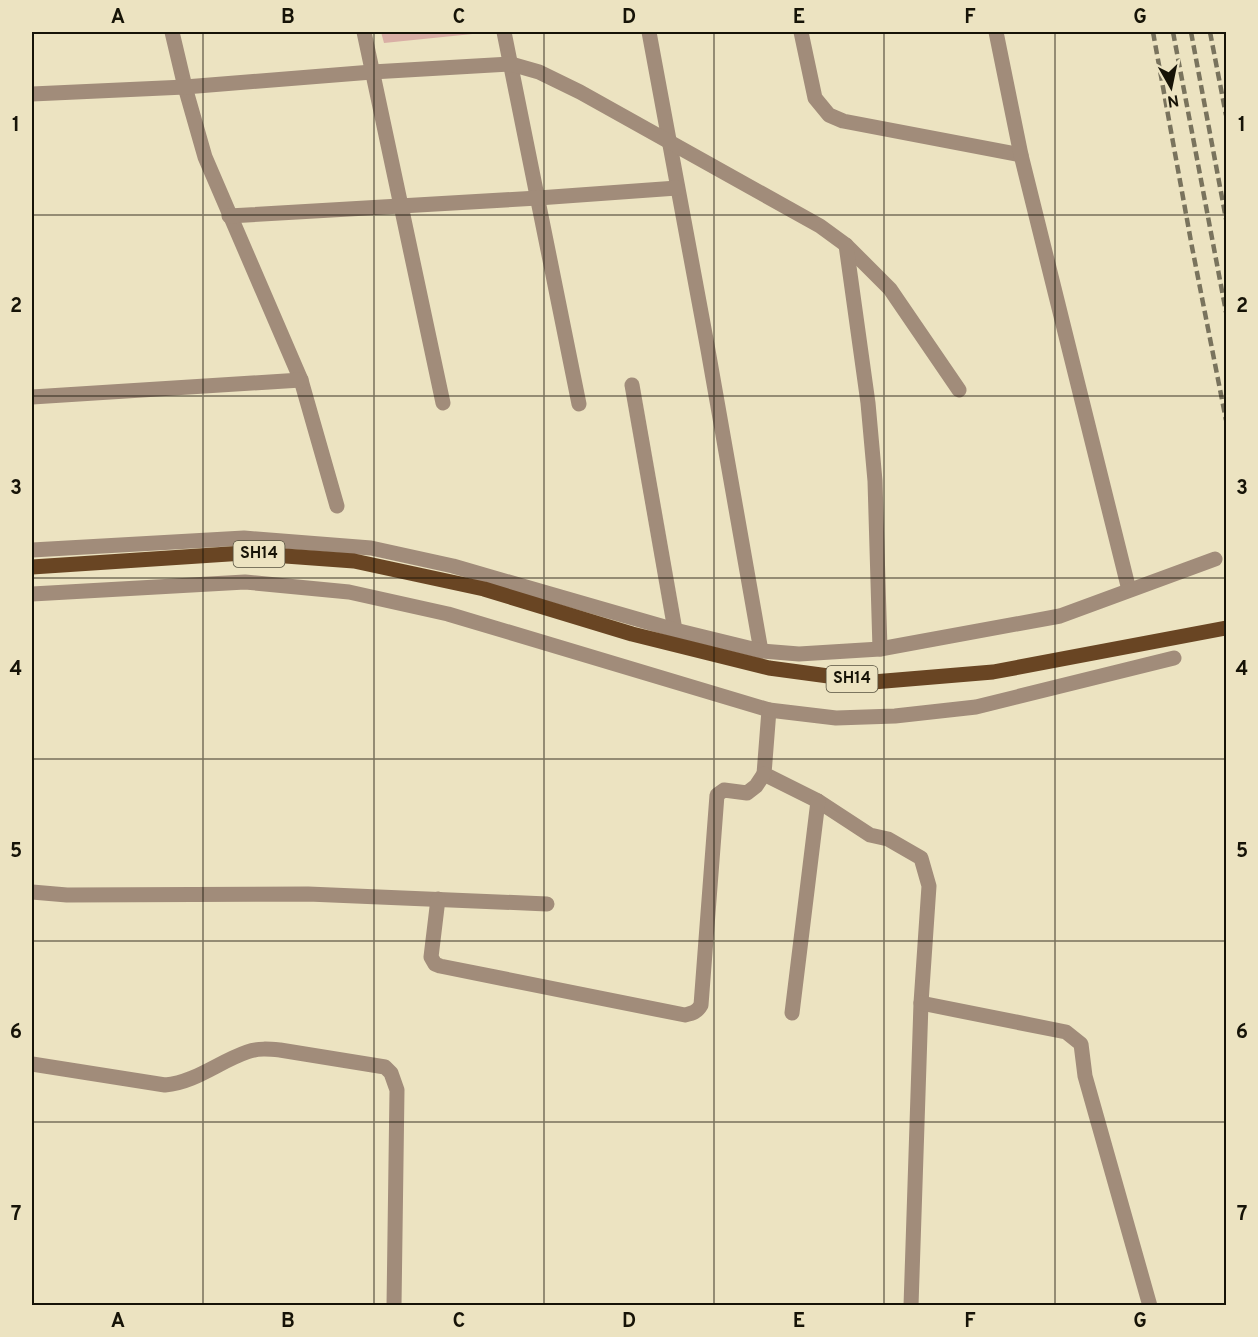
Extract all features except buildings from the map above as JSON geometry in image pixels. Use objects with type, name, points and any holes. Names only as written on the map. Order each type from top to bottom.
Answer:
[{"type":"main road","name":"SH14","points":[[32,567],[244,553],[354,561],[484,589],[632,634],[769,668],[873,682],[993,672],[1227,628]]},
{"type":"street","points":[[172,32],[184,87],[205,157],[301,380],[337,506]]},
{"type":"street","points":[[364,32],[443,403]]},
{"type":"street","points":[[504,32],[579,404]]},
{"type":"street","points":[[649,32],[761,651]]},
{"type":"street","points":[[801,32],[815,98],[829,115],[843,120],[1021,155]]},
{"type":"street","points":[[996,32],[1021,155],[1129,590]]},
{"type":"street","points":[[32,94],[184,87],[511,64],[540,72],[791,208],[846,245],[890,289],[959,390]]},
{"type":"street","points":[[229,216],[677,188]]},
{"type":"street","points":[[846,245],[868,403],[875,481],[880,649]]},
{"type":"street","points":[[32,397],[301,380]]},
{"type":"street","points":[[632,385],[675,630]]},
{"type":"street","points":[[32,550],[244,538],[371,548],[453,566],[675,630],[761,651],[799,654],[880,649],[1060,616],[1215,559]]},
{"type":"street","points":[[32,594],[245,582],[349,592],[448,614],[769,711],[836,718],[895,716],[976,707],[1174,658]]},
{"type":"street","points":[[438,898],[431,957],[435,964],[684,1015],[698,1011],[701,1005],[717,795],[724,790],[747,793],[756,786],[764,774],[769,711]]},
{"type":"street","points":[[764,774],[818,801],[870,835],[888,839],[921,858],[929,886],[921,1003],[911,1305]]},
{"type":"street","points":[[792,1013],[818,801]]},
{"type":"street","points":[[32,892],[67,895],[308,894],[547,904]]},
{"type":"street","points":[[921,1003],[1066,1032],[1081,1044],[1085,1076],[1150,1305]]},
{"type":"street","points":[[32,1064],[165,1085],[192,1079],[248,1051],[263,1049],[385,1068],[391,1073],[397,1090],[394,1305]]},
{"type":"shaded area","points":[[381,32],[492,32],[384,43]]},
{"type":"railway","points":[[1153,32],[1226,420]]},
{"type":"railway","points":[[1173,32],[1226,312]]},
{"type":"railway","points":[[1191,32],[1226,219]]},
{"type":"railway","points":[[1210,32],[1226,115]]}]
